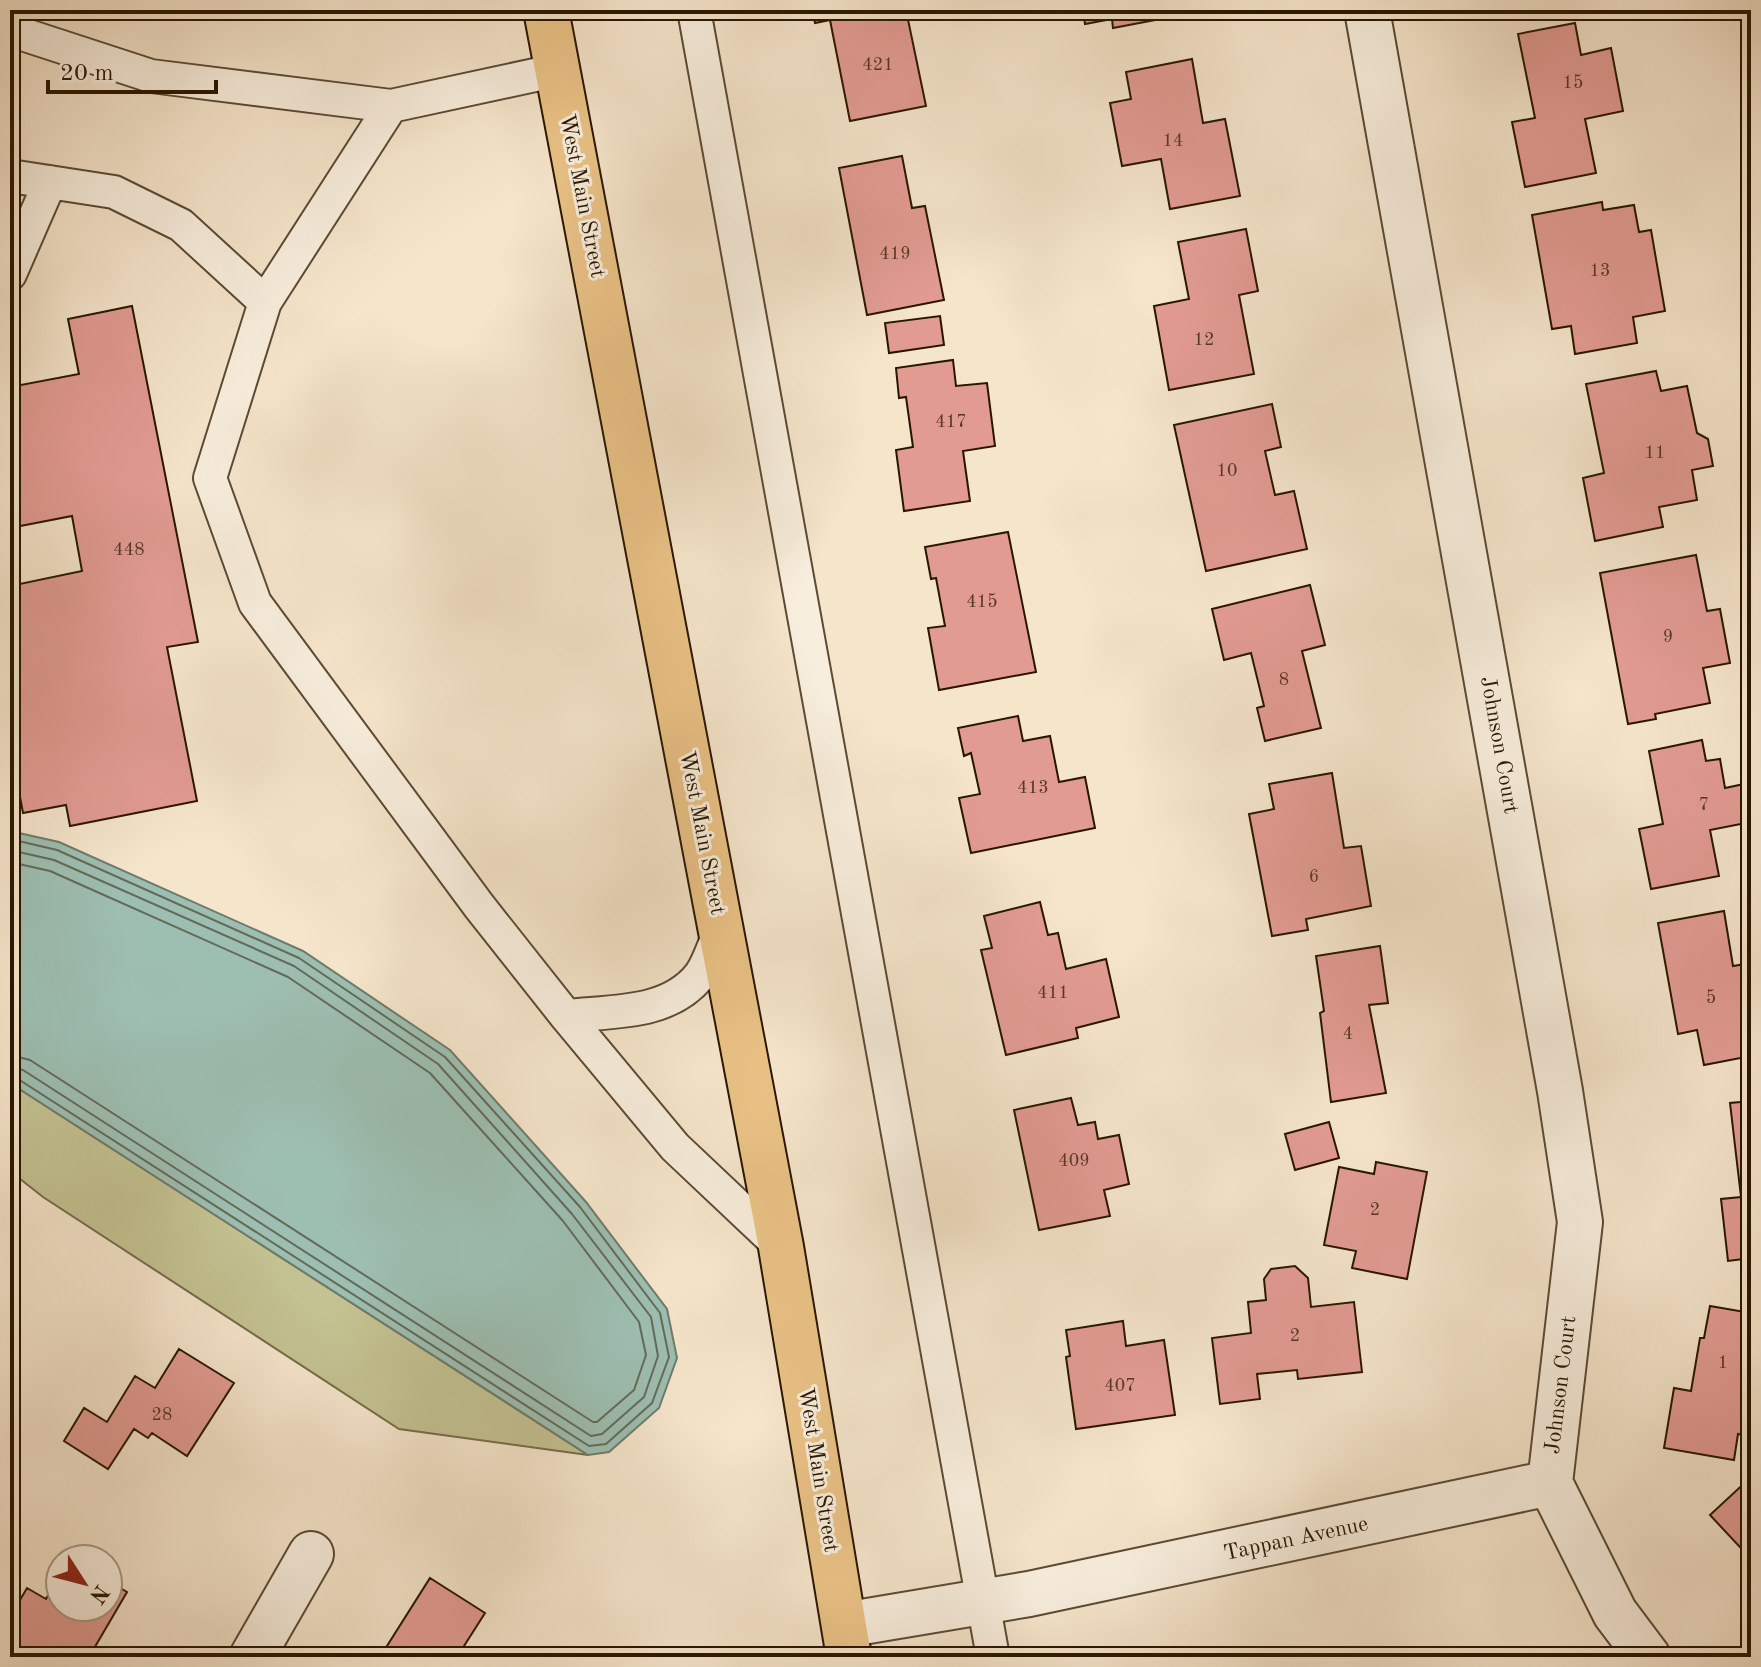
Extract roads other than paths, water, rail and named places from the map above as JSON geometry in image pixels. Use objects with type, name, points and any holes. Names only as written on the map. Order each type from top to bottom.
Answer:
[{"type":"main road","name":"West Main Street","points":[[546,10],[781,1247],[846,1641]]},
{"type":"street","name":"Johnson Court","points":[[1367,10],[1560,1091],[1580,1222],[1550,1483]]},
{"type":"street","name":"Tappan Avenue","points":[[846,1641],[984,1602],[1205,1558],[1550,1483]]},
{"type":"street","points":[[1550,1483],[1615,1613],[1648,1657]]},
{"type":"street","points":[[252,1657],[311,1554]]},
{"type":"lane","points":[[694,10],[993,1657]]},
{"type":"lane","points":[[10,30],[151,76],[391,106],[558,70]]},
{"type":"lane","points":[[391,106],[265,302],[210,478],[255,603],[479,906],[675,1147],[781,1247]]},
{"type":"lane","points":[[10,176],[114,192],[181,225],[265,302]]},
{"type":"lane","points":[[10,274],[50,182]]},
{"type":"lane","points":[[566,1016],[668,1002],[684,992],[702,973],[721,929]]},
{"type":"water","points":[[10,831],[59,842],[303,951],[450,1050],[586,1202],[667,1309],[677,1358],[659,1408],[609,1452],[588,1455],[10,1083]]}]
